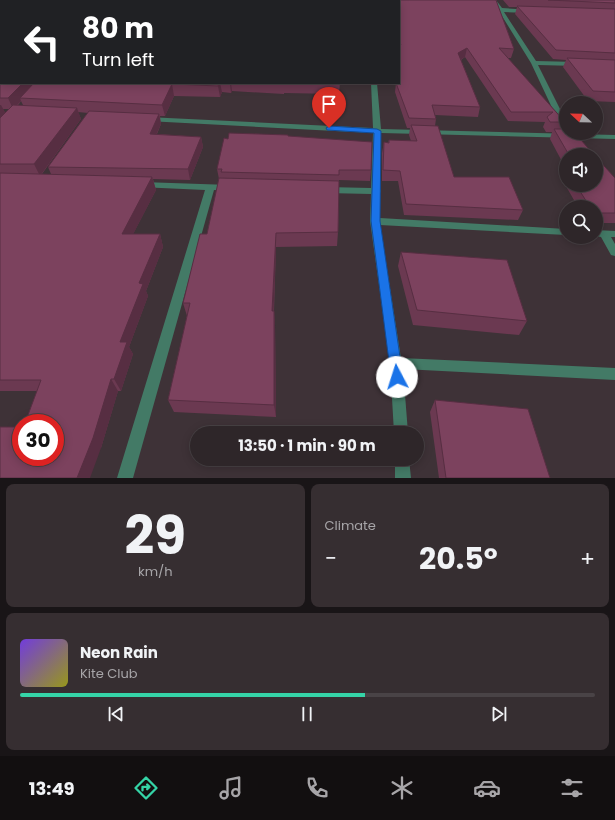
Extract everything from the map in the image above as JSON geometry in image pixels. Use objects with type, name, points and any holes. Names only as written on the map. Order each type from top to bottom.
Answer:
[{"type":"street","points":[[494,0],[534,63],[559,114]]},
{"type":"street","points":[[501,10],[539,12]]},
{"type":"street","points":[[534,63],[585,65]]},
{"type":"street","points":[[374,84],[377,131],[377,191],[375,221],[396,363],[400,426]]},
{"type":"street","points":[[138,119],[377,131],[502,135],[559,133]]},
{"type":"street","points":[[603,136],[615,137]]},
{"type":"street","points":[[131,184],[242,188]]},
{"type":"street","points":[[125,478],[210,187]]},
{"type":"street","points":[[313,190],[377,191]]},
{"type":"street","points":[[375,221],[559,232]]},
{"type":"street","points":[[603,234],[615,234]]},
{"type":"street","points":[[603,238],[615,252]]},
{"type":"street","points":[[396,363],[615,374]]},
{"type":"street","points":[[402,466],[403,478]]},
{"type":"building","points":[[400,0],[496,0],[514,49],[499,48],[559,115],[559,122],[550,122],[547,117],[553,112],[511,112],[467,48],[458,53],[480,107],[432,105],[436,119],[409,118],[396,84],[400,84]]},
{"type":"building","points":[[548,0],[615,0],[615,3]]},
{"type":"building","points":[[517,6],[615,9],[615,53],[556,50]]},
{"type":"building","points":[[567,58],[615,60],[615,92],[593,91]]},
{"type":"building","points":[[0,84],[22,84],[8,98],[0,98]]},
{"type":"building","points":[[33,84],[172,84],[162,105],[20,98]]},
{"type":"building","points":[[172,84],[219,84],[218,86]]},
{"type":"building","points":[[13,105],[77,108],[34,164],[0,164],[0,118]]},
{"type":"building","points":[[89,111],[159,114],[150,134],[201,137],[188,169],[48,167]]},
{"type":"building","points":[[411,125],[438,126],[454,177],[509,177],[523,210],[406,204],[400,171],[383,170],[384,142],[389,143],[389,140],[417,141]]},
{"type":"building","points":[[554,129],[559,129],[559,138]]},
{"type":"building","points":[[229,133],[288,135],[372,142],[371,170],[339,170],[339,175],[221,172],[222,169],[217,169],[224,138],[228,139]]},
{"type":"building","points":[[560,140],[581,140],[588,148],[565,148]]},
{"type":"building","points":[[603,165],[615,178],[615,213],[603,213],[603,200],[586,200],[580,192],[603,192]]},
{"type":"building","points":[[0,173],[152,177],[122,234],[160,234],[139,283],[143,284],[120,342],[127,342],[114,379],[111,379],[93,438],[77,478],[0,478],[0,427],[12,427],[12,466],[64,466],[64,414],[28,414],[41,380],[0,380]]},
{"type":"building","points":[[219,178],[339,181],[338,232],[276,233],[272,311],[274,311],[274,405],[168,400],[190,303],[183,303],[200,234],[207,234]]},
{"type":"building","points":[[401,252],[507,260],[527,321],[417,310]]},
{"type":"building","points":[[435,400],[528,409],[550,478],[446,478]]},
{"type":"route","points":[[329,128],[377,131],[377,191],[375,221],[397,377]]}]
